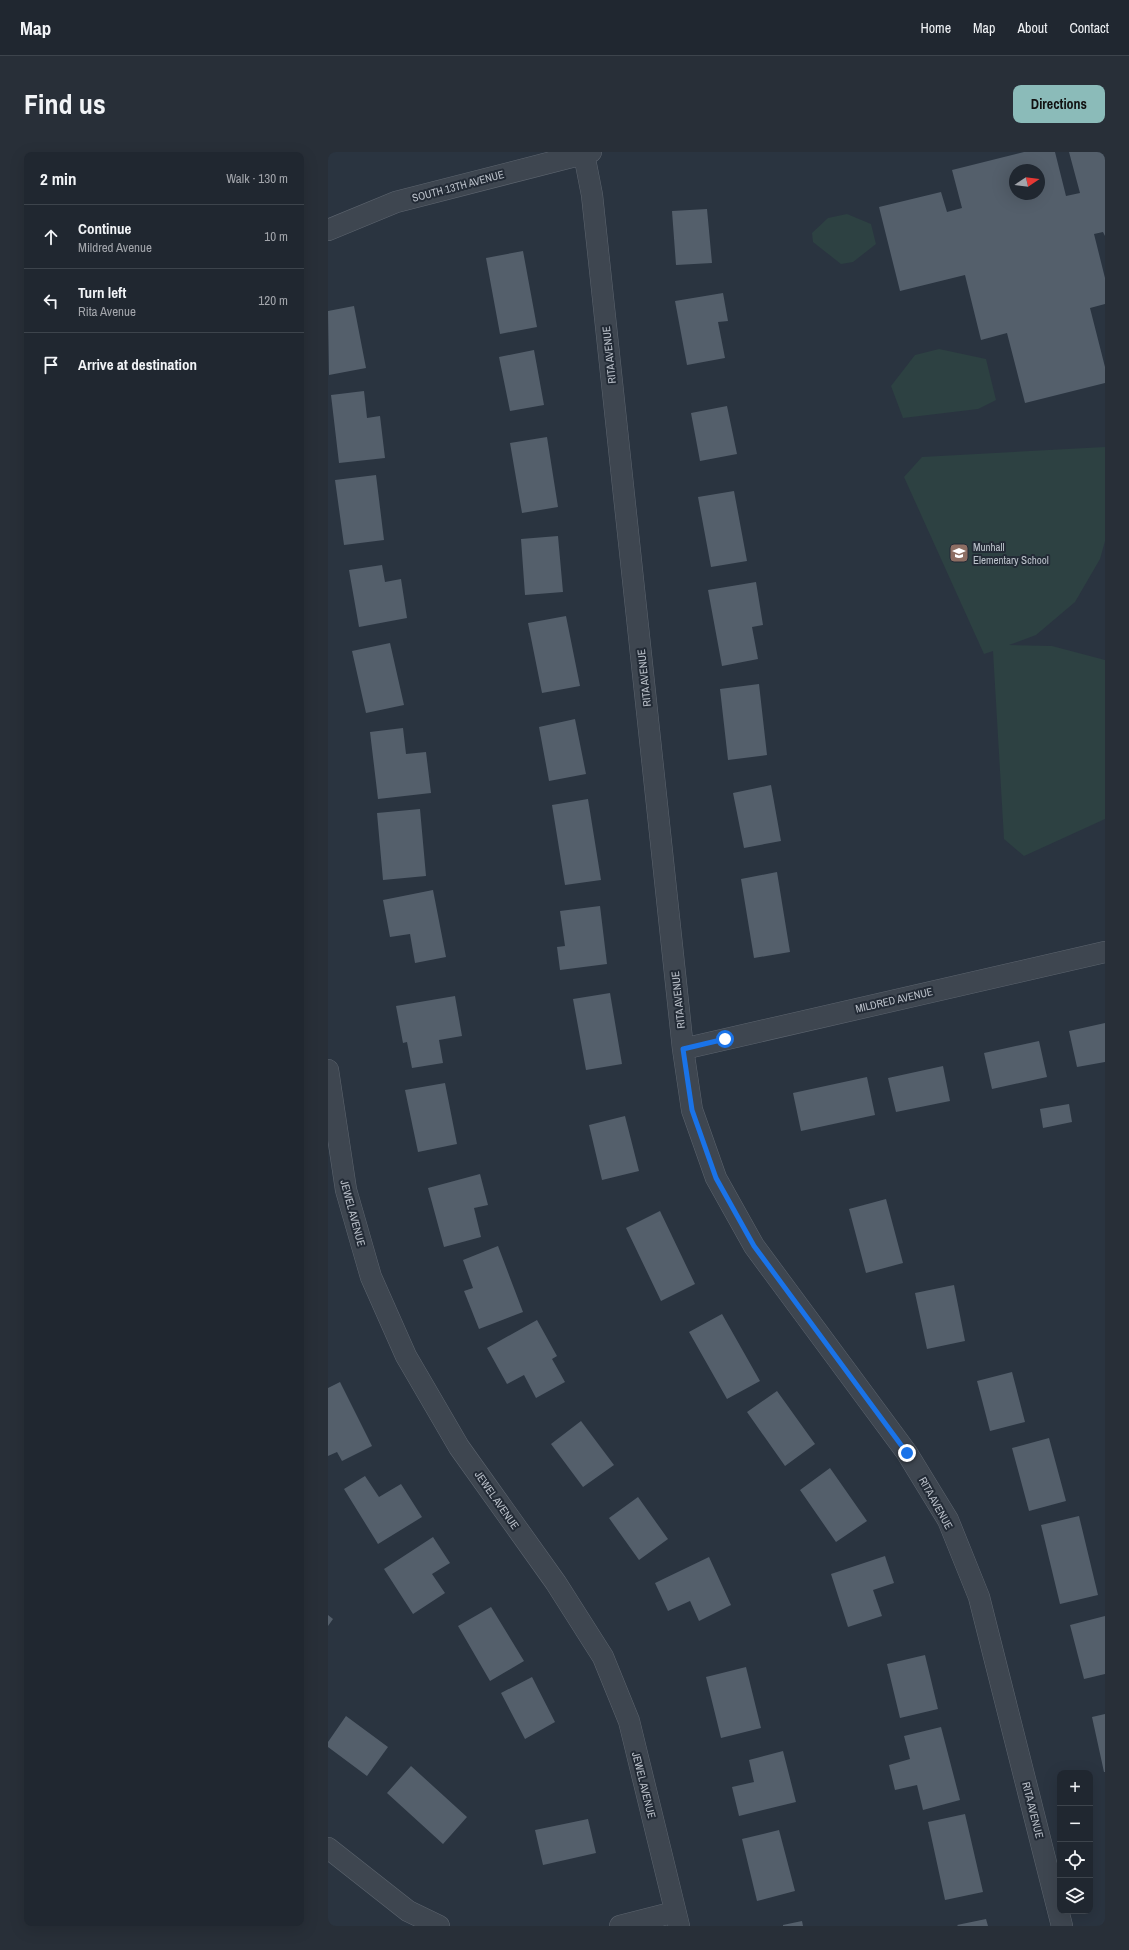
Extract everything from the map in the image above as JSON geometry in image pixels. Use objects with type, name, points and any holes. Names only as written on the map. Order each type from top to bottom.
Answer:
[{"type":"street","name":"SOUTH 13TH AVENUE","points":[[328,230],[396,202],[588,153]]},
{"type":"street","name":"RITA AVENUE","points":[[588,153],[683,1049],[692,1110],[716,1178],[754,1246],[907,1453],[948,1520],[979,1597],[1062,1926]]},
{"type":"street","name":"MILDRED AVENUE","points":[[683,1049],[1105,952]]},
{"type":"street","name":"JEWEL AVENUE","points":[[328,1070],[346,1190],[371,1277],[406,1356],[459,1447],[556,1583],[603,1657],[629,1721],[677,1919]]},
{"type":"street","points":[[328,1848],[408,1911],[439,1926]]},
{"type":"street","points":[[620,1926],[677,1919]]},
{"type":"green space","points":[[847,214],[871,224],[876,244],[853,262],[841,264],[813,242],[812,233],[828,218]]},
{"type":"green space","points":[[939,349],[986,359],[996,400],[978,409],[903,418],[891,386],[915,355]]},
{"type":"green space","points":[[1105,447],[1105,541],[1100,559],[1075,602],[1036,635],[1009,645],[1052,646],[1105,660],[1105,819],[1024,856],[1004,839],[993,651],[984,654],[904,477],[922,457]]},
{"type":"building","points":[[1024,152],[1055,152],[1066,196],[1080,193],[1069,152],[1105,152],[1105,236],[1103,232],[1094,234],[1105,278],[1105,304],[1090,308],[1105,367],[1105,383],[1025,403],[1007,333],[981,340],[965,275],[900,291],[879,207],[941,192],[947,212],[962,208],[952,170]]},
{"type":"building","points":[[707,209],[712,263],[676,265],[672,211]]},
{"type":"building","points":[[523,251],[537,327],[500,334],[486,258]]},
{"type":"building","points":[[723,293],[728,321],[718,322],[725,358],[687,365],[675,301]]},
{"type":"building","points":[[354,306],[366,368],[329,375],[328,311]]},
{"type":"building","points":[[534,350],[544,405],[510,411],[499,357]]},
{"type":"building","points":[[364,391],[367,418],[380,416],[385,458],[339,463],[331,395]]},
{"type":"building","points":[[727,406],[737,454],[700,461],[691,413]]},
{"type":"building","points":[[547,437],[558,507],[522,513],[510,443]]},
{"type":"building","points":[[376,475],[384,540],[344,545],[335,480]]},
{"type":"building","points":[[734,491],[747,561],[711,567],[698,497]]},
{"type":"building","points":[[558,536],[563,592],[525,595],[521,539]]},
{"type":"building","points":[[382,565],[385,582],[401,579],[407,618],[359,627],[349,570]]},
{"type":"building","points":[[756,582],[763,625],[752,627],[758,659],[722,666],[708,590]]},
{"type":"building","points":[[566,616],[580,686],[542,693],[528,623]]},
{"type":"building","points":[[390,643],[404,705],[366,713],[352,651]]},
{"type":"building","points":[[759,684],[767,755],[728,760],[720,689]]},
{"type":"building","points":[[575,719],[586,774],[549,781],[539,727]]},
{"type":"building","points":[[403,728],[406,754],[426,752],[431,793],[378,799],[370,732]]},
{"type":"building","points":[[771,785],[781,841],[744,848],[733,793]]},
{"type":"building","points":[[588,799],[601,880],[565,885],[552,805]]},
{"type":"building","points":[[420,809],[426,876],[383,880],[377,813]]},
{"type":"building","points":[[777,872],[790,952],[754,958],[741,879]]},
{"type":"building","points":[[433,890],[446,957],[415,963],[410,934],[390,937],[383,900]]},
{"type":"building","points":[[600,906],[607,964],[560,970],[557,947],[565,946],[560,911]]},
{"type":"building","points":[[610,993],[622,1064],[586,1070],[573,999]]},
{"type":"building","points":[[455,996],[462,1036],[439,1040],[443,1063],[412,1068],[407,1042],[403,1043],[396,1006]]},
{"type":"building","points":[[1105,1023],[1105,1062],[1077,1067],[1069,1031]]},
{"type":"building","points":[[1039,1041],[1047,1077],[992,1089],[984,1053]]},
{"type":"building","points":[[943,1066],[950,1101],[896,1112],[888,1078]]},
{"type":"building","points":[[867,1077],[875,1115],[801,1131],[793,1093]]},
{"type":"building","points":[[445,1083],[457,1144],[418,1152],[405,1090]]},
{"type":"building","points":[[1069,1104],[1072,1122],[1043,1128],[1040,1109]]},
{"type":"building","points":[[625,1116],[639,1171],[602,1180],[589,1125]]},
{"type":"building","points":[[480,1174],[488,1205],[474,1208],[481,1237],[444,1247],[428,1188]]},
{"type":"building","points":[[886,1199],[903,1263],[866,1273],[849,1209]]},
{"type":"building","points":[[660,1211],[695,1284],[661,1301],[626,1228]]},
{"type":"building","points":[[498,1246],[523,1312],[479,1329],[464,1291],[473,1288],[463,1260]]},
{"type":"building","points":[[954,1285],[965,1341],[927,1349],[915,1293]]},
{"type":"building","points":[[722,1314],[760,1381],[727,1399],[689,1332]]},
{"type":"building","points":[[537,1320],[557,1356],[552,1359],[565,1382],[536,1398],[524,1375],[507,1384],[487,1348]]},
{"type":"building","points":[[1012,1372],[1025,1422],[990,1431],[977,1381]]},
{"type":"building","points":[[340,1382],[372,1446],[342,1461],[337,1452],[328,1456],[328,1388]]},
{"type":"building","points":[[777,1391],[815,1444],[785,1466],[747,1412]]},
{"type":"building","points":[[581,1421],[614,1465],[583,1487],[551,1444]]},
{"type":"building","points":[[1049,1438],[1066,1501],[1029,1511],[1012,1448]]},
{"type":"building","points":[[830,1468],[867,1521],[836,1542],[800,1490]]},
{"type":"building","points":[[365,1476],[379,1497],[401,1484],[422,1517],[378,1544],[344,1489]]},
{"type":"building","points":[[638,1497],[668,1539],[639,1560],[609,1518]]},
{"type":"building","points":[[1079,1516],[1098,1595],[1060,1604],[1041,1525]]},
{"type":"building","points":[[433,1537],[450,1563],[432,1574],[445,1593],[413,1614],[384,1569]]},
{"type":"building","points":[[885,1556],[894,1583],[873,1590],[882,1616],[848,1627],[831,1574]]},
{"type":"building","points":[[709,1557],[731,1605],[699,1621],[690,1601],[668,1611],[655,1583]]},
{"type":"building","points":[[491,1607],[524,1661],[490,1681],[458,1626]]},
{"type":"building","points":[[328,1615],[333,1619],[328,1626]]},
{"type":"building","points":[[1105,1616],[1105,1674],[1084,1679],[1070,1625]]},
{"type":"building","points":[[925,1655],[938,1709],[900,1718],[887,1664]]},
{"type":"building","points":[[746,1667],[761,1728],[721,1738],[706,1677]]},
{"type":"building","points":[[532,1677],[555,1722],[525,1739],[501,1693]]},
{"type":"building","points":[[1105,1714],[1105,1772],[1104,1772],[1092,1717]]},
{"type":"building","points":[[346,1716],[388,1747],[367,1776],[328,1747],[328,1742]]},
{"type":"building","points":[[941,1727],[960,1800],[923,1810],[917,1785],[895,1790],[889,1765],[910,1759],[904,1736]]},
{"type":"building","points":[[783,1751],[796,1802],[739,1816],[732,1787],[754,1782],[749,1760]]},
{"type":"building","points":[[411,1766],[467,1817],[443,1844],[387,1793]]},
{"type":"building","points":[[965,1814],[983,1892],[945,1900],[928,1822]]},
{"type":"building","points":[[588,1819],[596,1853],[543,1865],[535,1830]]},
{"type":"building","points":[[779,1830],[795,1891],[757,1901],[742,1839]]},
{"type":"building","points":[[986,1919],[988,1926],[957,1925]]},
{"type":"building","points":[[802,1921],[803,1926],[783,1926],[783,1925]]},
{"type":"place","name":"Munhall Elementary School","points":[[959,553]]},
{"type":"route","points":[[725,1039],[683,1049],[692,1110],[716,1178],[754,1246],[907,1453]]}]
